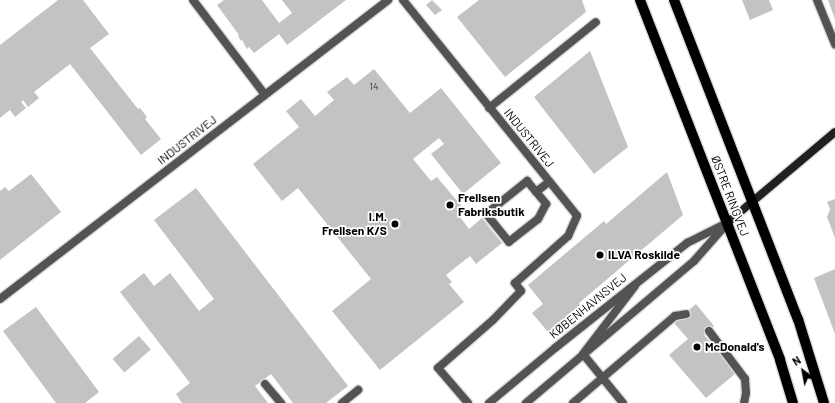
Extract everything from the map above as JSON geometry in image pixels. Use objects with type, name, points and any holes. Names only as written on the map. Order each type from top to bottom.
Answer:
[{"type":"main road","name":"ØSTRE RINGVEJ","points":[[640,0],[780,360],[793,403]]},
{"type":"main road","name":"ØSTRE RINGVEJ","points":[[674,0],[798,319],[824,403]]},
{"type":"main road","name":"KØBENHAVNSVEJ","points":[[727,223],[753,200],[834,135]]},
{"type":"street","points":[[193,0],[265,95]]},
{"type":"street","name":"INDUSTRIVEJ","points":[[0,300],[388,0]]},
{"type":"street","name":"INDUSTRIVEJ","points":[[403,0],[577,216],[568,236],[515,283],[522,291],[493,320],[438,368],[468,403]]},
{"type":"street","points":[[817,0],[835,44]]},
{"type":"street","points":[[490,108],[596,22]]},
{"type":"street","points":[[528,181],[536,192],[546,204],[538,218],[509,242],[486,214],[528,181]]},
{"type":"street","points":[[536,192],[549,182]]},
{"type":"street","name":"KØBENHAVNSVEJ","points":[[489,403],[687,243],[727,223]]},
{"type":"street","name":"KØBENHAVNSVEJ","points":[[526,403],[694,261],[727,223]]},
{"type":"street","points":[[623,403],[583,354],[640,280]]},
{"type":"street","points":[[573,403],[675,316],[686,314]]},
{"type":"street","points":[[708,331],[745,378],[746,393],[744,403]]},
{"type":"street","points":[[265,384],[281,403]]},
{"type":"street","points":[[342,403],[358,390]]},
{"type":"building","points":[[58,0],[83,0],[109,34],[90,48],[138,109],[140,108],[147,117],[145,119],[161,139],[141,155],[70,64],[34,92],[39,98],[28,107],[23,100],[21,102],[26,108],[15,117],[10,110],[0,118],[0,45]]},
{"type":"building","points":[[224,0],[262,0],[279,23],[292,13],[282,0],[346,0],[287,45],[279,34],[254,53],[249,47],[247,49],[243,40],[241,41],[238,36],[239,35],[217,5]]},
{"type":"building","points":[[432,0],[442,10],[435,15],[426,5]]},
{"type":"building","points":[[479,0],[582,0],[586,12],[505,77],[457,17]]},
{"type":"building","points":[[742,0],[769,0],[773,10],[750,20]]},
{"type":"building","points":[[828,0],[835,0],[835,19]]},
{"type":"building","points":[[590,51],[628,147],[594,174],[534,97]]},
{"type":"building","name":"I.M. Frellsen K/S","points":[[374,69],[410,113],[441,88],[501,163],[463,194],[431,154],[444,144],[439,138],[413,159],[431,181],[437,177],[463,208],[457,213],[469,229],[482,218],[502,243],[476,264],[470,256],[446,275],[452,282],[449,284],[464,302],[380,370],[332,311],[371,279],[298,188],[282,201],[253,164],[299,127],[286,111],[301,99],[315,116],[334,100],[327,92],[347,77],[354,85]]},
{"type":"building","name":"ILVA Roskilde","points":[[667,172],[683,215],[579,303],[580,305],[548,332],[532,313],[543,304],[528,285],[604,221],[606,224]]},
{"type":"building","points":[[31,174],[61,212],[0,260],[0,191],[5,187],[9,191]]},
{"type":"building","points":[[196,188],[348,386],[326,403],[293,403],[271,374],[255,386],[268,403],[182,403],[176,394],[190,383],[120,292],[144,273],[154,286],[170,273],[199,311],[214,299],[154,220]]},
{"type":"building","points":[[835,199],[835,238],[827,217],[830,209],[827,202]]},
{"type":"building","points":[[835,269],[835,334],[814,278]]},
{"type":"building","name":"McDonald's","points":[[696,304],[714,326],[704,335],[736,373],[706,398],[669,355],[688,339],[674,323]]},
{"type":"building","points":[[36,307],[99,392],[85,403],[56,403],[3,331]]},
{"type":"building","points":[[139,336],[151,350],[124,373],[113,359]]},
{"type":"place","name":"Frellsen Fabriksbutik","points":[[450,205]]},
{"type":"place","name":"I.M. Frellsen K/S","points":[[395,224]]},
{"type":"place","name":"ILVA Roskilde","points":[[600,255]]},
{"type":"place","name":"McDonald's","points":[[697,347]]}]
